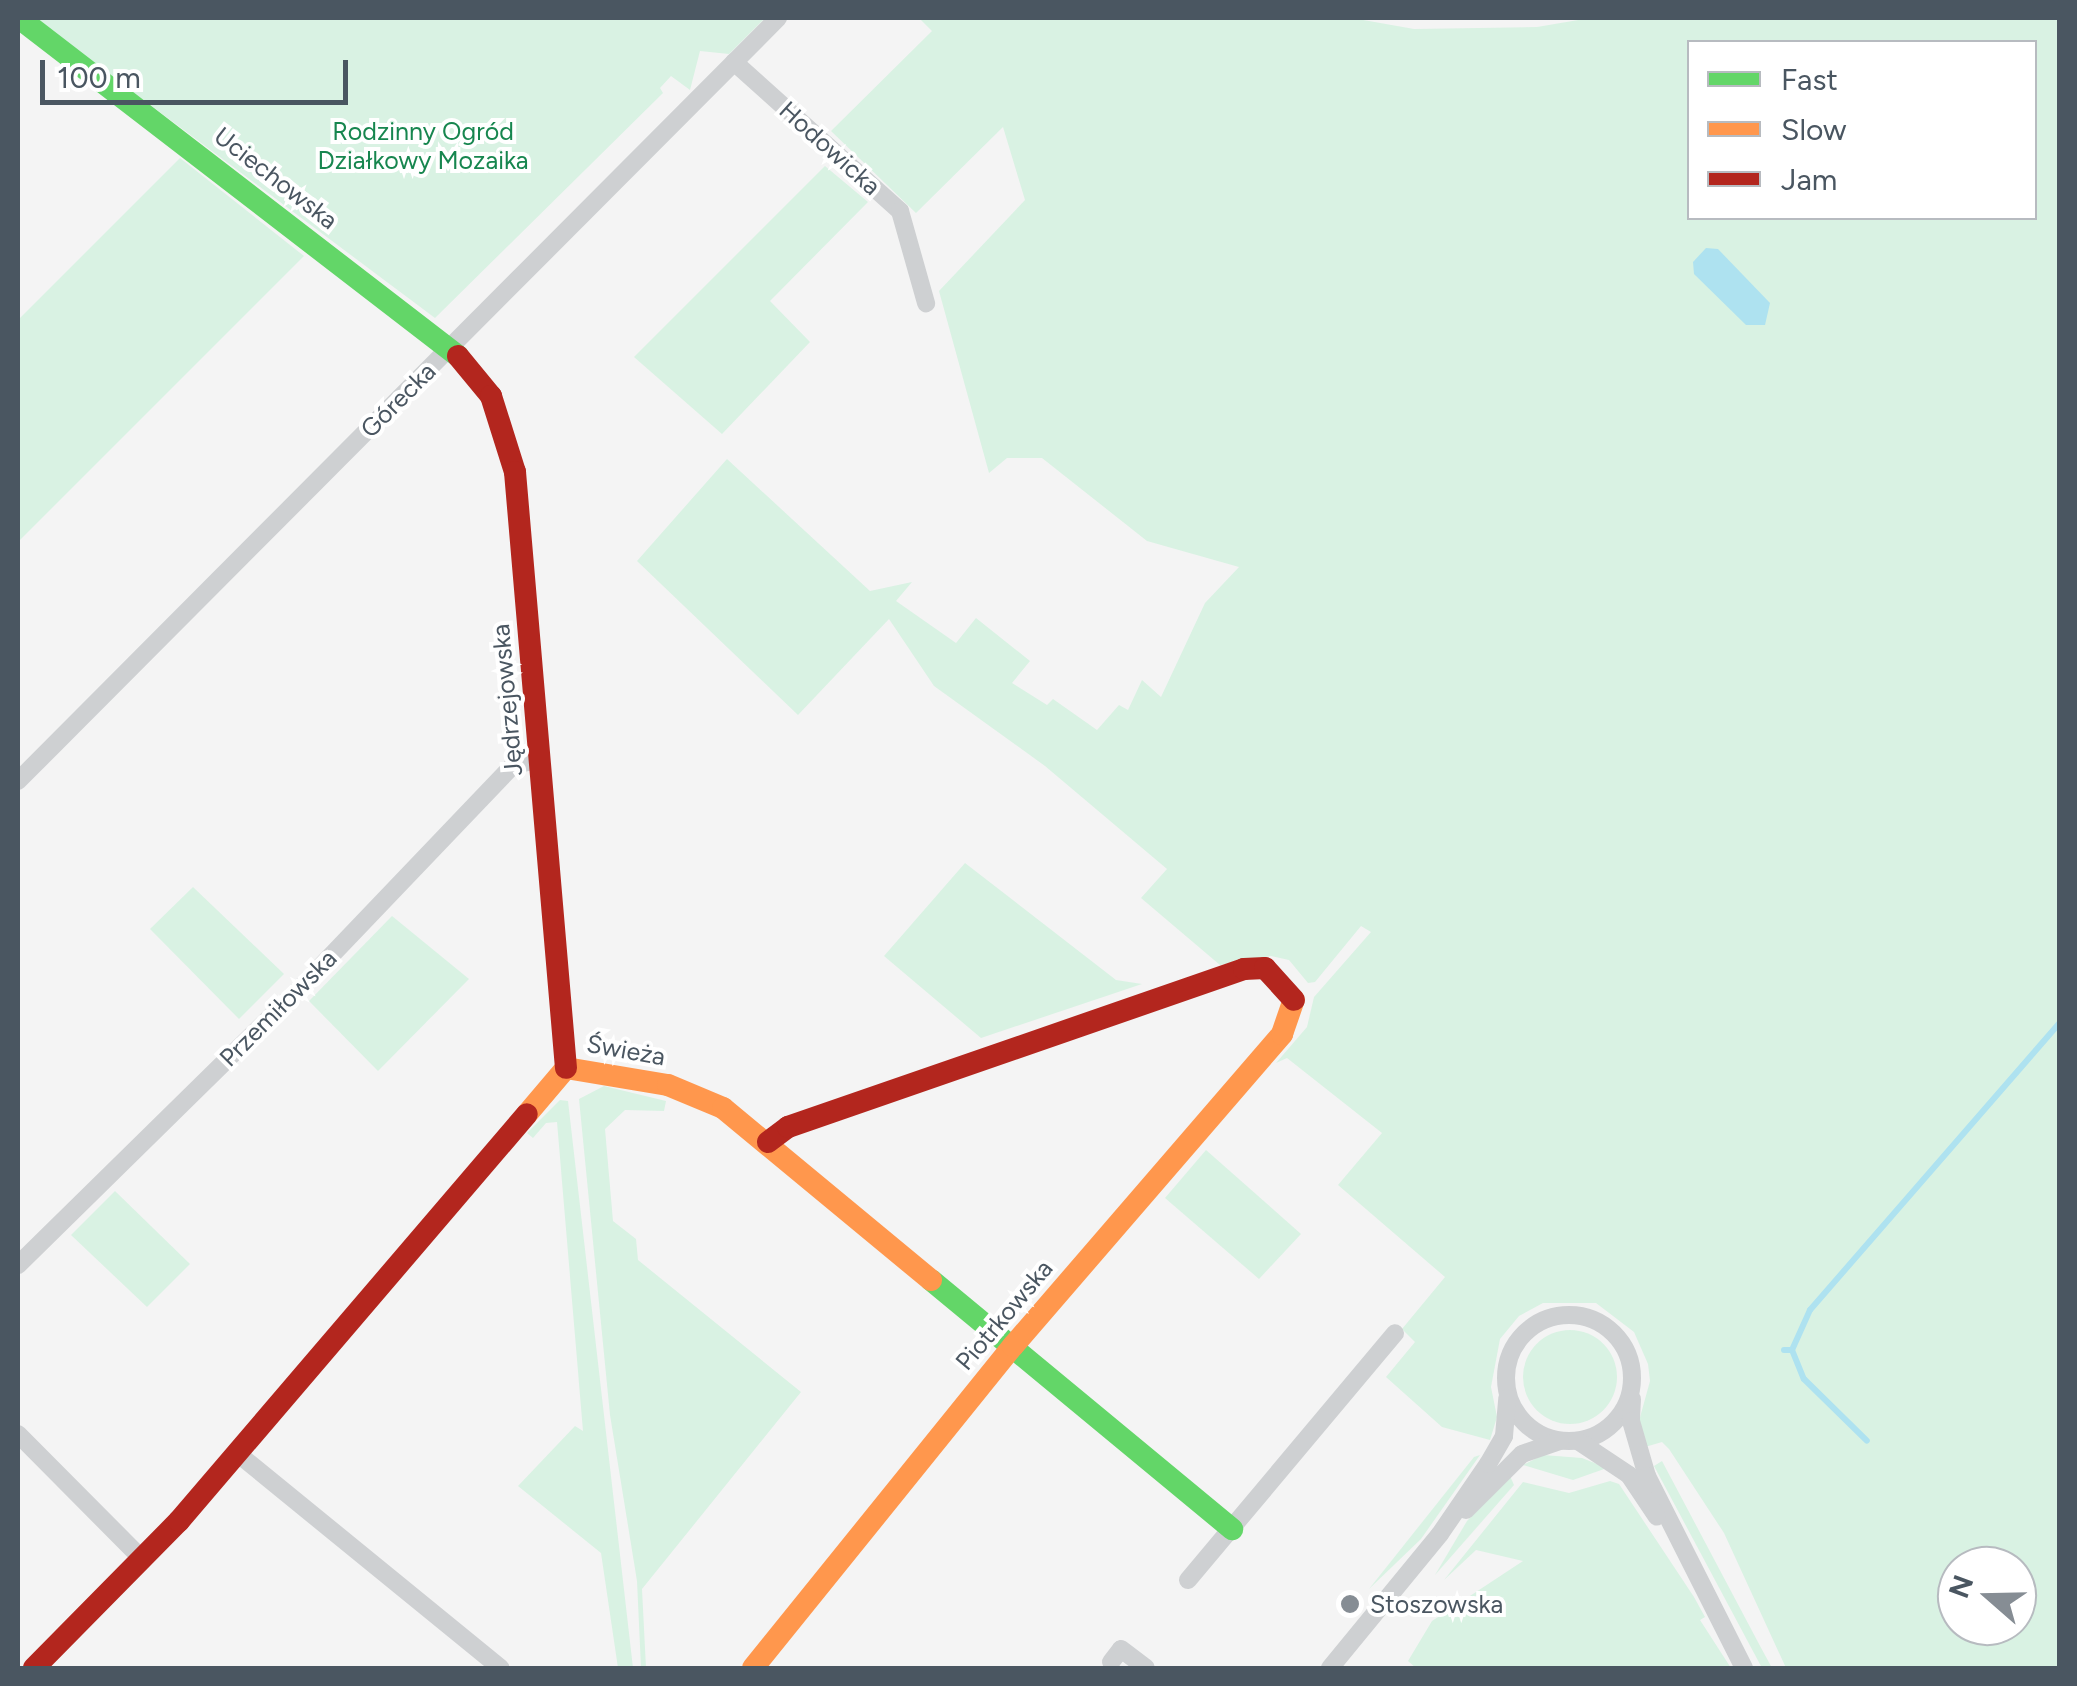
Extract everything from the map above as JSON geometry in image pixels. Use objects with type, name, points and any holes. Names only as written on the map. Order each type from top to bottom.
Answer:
[{"type":"street","name":"Uciechowska","points":[[19,18],[450,347]]},
{"type":"street","name":"Górecka","points":[[18,781],[778,18]]},
{"type":"street","name":"Hodowicka","points":[[734,62],[900,211],[926,303]]},
{"type":"street","name":"Jędrzejowska","points":[[450,347],[480,380],[506,432],[566,1068]]},
{"type":"street","name":"Przemiłowska","points":[[18,1265],[303,985],[514,765],[539,760]]},
{"type":"street","name":"Piotrkowska","points":[[753,1668],[1013,1346],[1282,1034],[1296,1000],[1275,973],[1244,969],[788,1126],[768,1142]]},
{"type":"street","name":"Świeża","points":[[34,1668],[142,1559],[237,1453],[566,1068],[692,1092],[768,1142],[1013,1346]]},
{"type":"street","points":[[1330,1668],[1440,1534],[1504,1436],[1507,1366],[1522,1337],[1548,1318],[1570,1314],[1591,1318],[1618,1337],[1632,1366],[1639,1453],[1744,1668]]},
{"type":"street","points":[[1188,1580],[1395,1332]]},
{"type":"street","points":[[1013,1346],[1232,1529]]},
{"type":"street","points":[[1506,1388],[1524,1423],[1569,1441],[1629,1475],[1696,1576]]},
{"type":"street","points":[[1440,1534],[1522,1454],[1614,1424],[1632,1388]]},
{"type":"street","points":[[18,1434],[142,1559]]},
{"type":"street","points":[[237,1453],[501,1668]]},
{"type":"street","points":[[1111,1662],[1122,1649],[1146,1668]]},
{"type":"green space","name":"Rodzinny Ogród Działkowy Mozaika","points":[[34,18],[765,18],[729,54],[700,51],[690,90],[671,76],[660,88],[663,93],[435,318]]},
{"type":"green space","points":[[919,18],[1352,18],[1414,29],[1537,27],[1590,18],[2059,18],[2059,1668],[1786,1668],[1724,1533],[1669,1449],[1662,1442],[1645,1447],[1639,1421],[1650,1381],[1648,1364],[1634,1332],[1596,1303],[1543,1303],[1519,1316],[1500,1339],[1491,1387],[1497,1417],[1490,1440],[1442,1427],[1386,1377],[1415,1342],[1402,1329],[1445,1277],[1338,1185],[1382,1133],[1287,1058],[1276,1063],[1307,1027],[1314,997],[1371,932],[1361,926],[1315,982],[1308,983],[1289,960],[1271,956],[1220,965],[1141,898],[1167,869],[1045,766],[934,686],[889,619],[798,715],[637,561],[727,459],[870,591],[912,582],[896,601],[956,643],[976,618],[1030,661],[1012,683],[1047,705],[1053,699],[1097,730],[1119,705],[1128,710],[1142,680],[1161,697],[1205,603],[1239,567],[1147,541],[1042,458],[1007,458],[989,473],[939,291],[1025,200],[1003,127],[916,213],[831,131],[932,31]]},
{"type":"green space","points":[[180,158],[304,256],[18,542],[18,320]]},
{"type":"green space","points":[[825,166],[868,202],[770,301],[810,342],[722,434],[634,357]]},
{"type":"green space","points":[[965,863],[1116,980],[1142,984],[981,1038],[884,956]]},
{"type":"green space","points":[[193,887],[284,974],[239,1019],[150,929]]},
{"type":"green space","points":[[392,916],[469,979],[378,1071],[309,1001]]},
{"type":"green space","points":[[604,1086],[666,1101],[664,1111],[625,1110],[605,1129],[613,1221],[636,1239],[638,1260],[801,1392],[642,1589],[646,1668],[641,1668],[637,1581],[610,1415],[579,1099]]},
{"type":"green space","points":[[560,1100],[568,1101],[633,1668],[618,1668],[601,1553],[518,1486],[575,1426],[583,1431],[557,1122],[546,1123],[533,1138],[527,1133]]},
{"type":"green space","points":[[1206,1150],[1301,1234],[1259,1279],[1165,1198]]},
{"type":"green space","points":[[115,1191],[190,1264],[147,1307],[71,1235]]},
{"type":"green space","points":[[1570,1330],[1588,1334],[1603,1344],[1613,1359],[1617,1377],[1613,1395],[1603,1410],[1588,1420],[1570,1424],[1552,1420],[1537,1410],[1527,1395],[1523,1377],[1527,1359],[1537,1344],[1552,1334]]},
{"type":"green space","points":[[1480,1455],[1421,1539],[1369,1589],[1474,1457]]},
{"type":"green space","points":[[1543,1455],[1582,1458],[1607,1468],[1573,1480],[1523,1465]]},
{"type":"green space","points":[[1662,1461],[1772,1668],[1762,1668],[1654,1466]]},
{"type":"green space","points":[[1510,1476],[1514,1485],[1435,1575],[1467,1521]]},
{"type":"green space","points":[[1610,1481],[1619,1484],[1694,1597],[1705,1617],[1700,1620],[1731,1668],[1416,1668],[1408,1661],[1432,1621],[1523,1561],[1476,1550],[1444,1580],[1523,1482],[1569,1493]]},
{"type":"water","points":[[1706,248],[1718,249],[1770,303],[1765,325],[1746,325],[1694,274],[1693,262]]},
{"type":"waterway","points":[[1784,1350],[1792,1350],[1810,1310],[2060,1022]]},
{"type":"waterway","points":[[1792,1350],[1804,1379],[1867,1441]]},
{"type":"traffic: fast","points":[[19,18],[458,356]]},
{"type":"traffic: fast","points":[[931,1280],[1232,1529]]},
{"type":"traffic: slow","points":[[753,1668],[1013,1346],[1282,1034],[1294,1000]]},
{"type":"traffic: slow","points":[[527,1114],[566,1068],[668,1085],[723,1108],[931,1280]]},
{"type":"traffic: jam","points":[[458,356],[491,396],[515,472],[566,1068]]},
{"type":"traffic: jam","points":[[768,1142],[788,1127],[1244,969],[1265,968],[1294,1000]]},
{"type":"traffic: jam","points":[[34,1668],[179,1521],[527,1114]]},
{"type":"place","name":"Stoszowska","points":[[1350,1604]]}]
